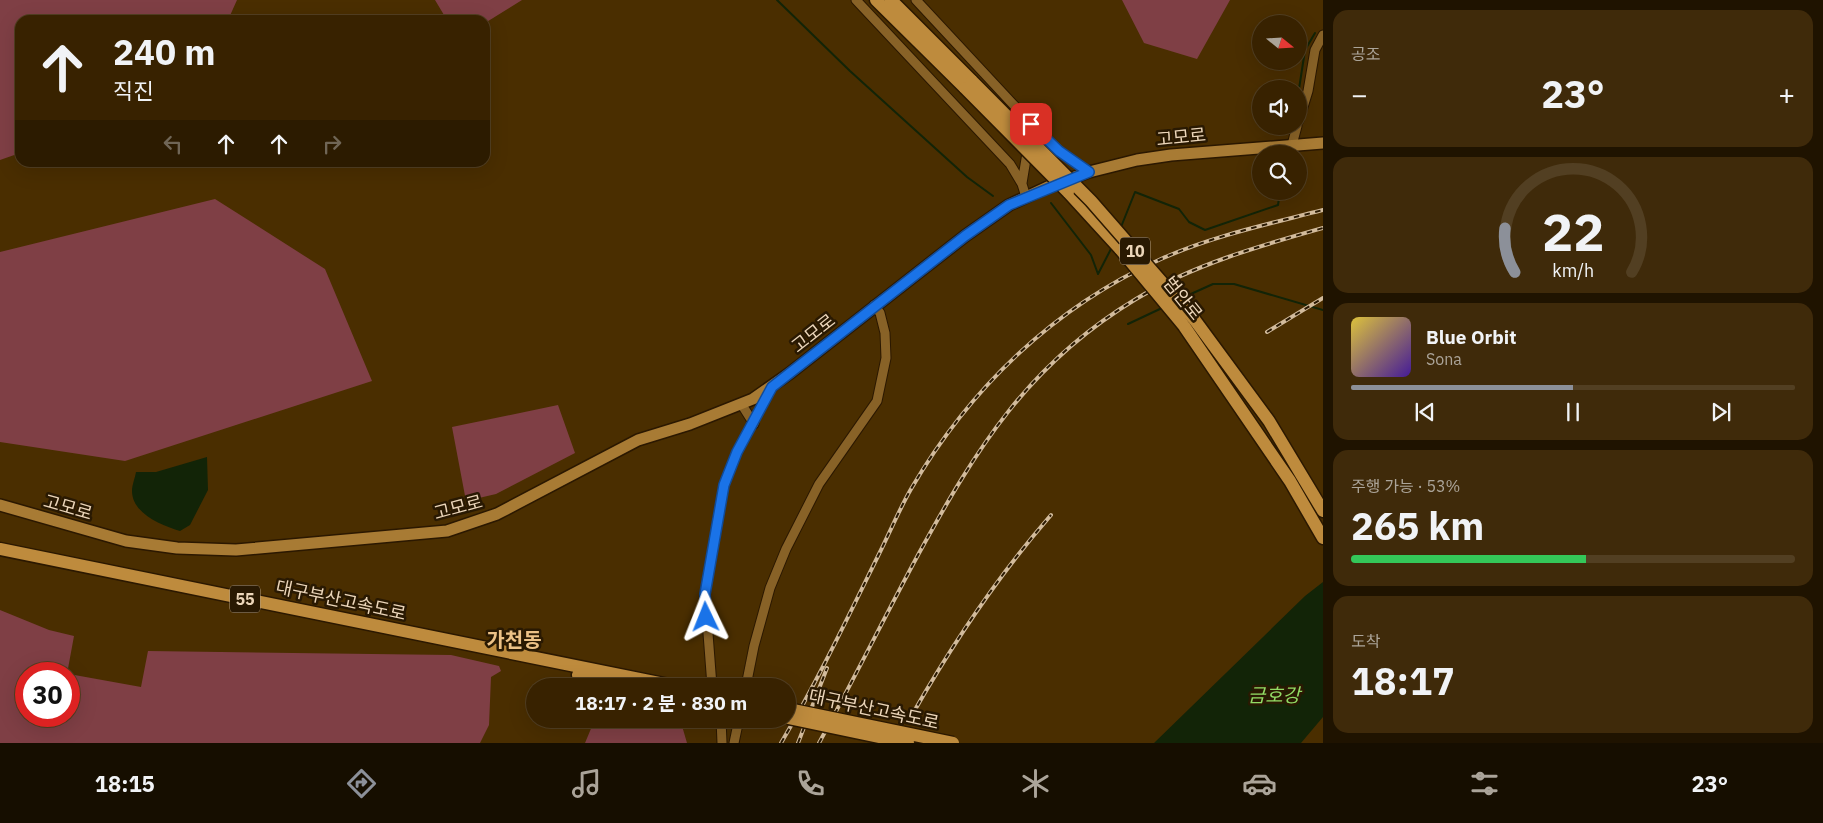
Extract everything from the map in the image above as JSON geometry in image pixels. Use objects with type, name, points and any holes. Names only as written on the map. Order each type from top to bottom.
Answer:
[{"type":"highway","name":"범안로","points":[[876,0],[968,85],[1189,323],[1242,384],[1269,421],[1323,511]]},
{"type":"highway","name":"10","points":[[891,0],[968,85]]},
{"type":"highway","name":"범안로","points":[[1189,323],[1230,392],[1290,481],[1323,538]]},
{"type":"highway","name":"대구부산고속도로","points":[[0,549],[490,653]]},
{"type":"highway","name":"대구부산고속도로","points":[[0,557],[564,668],[625,678]]},
{"type":"highway","name":"대구부산고속도로","points":[[564,668],[601,678]]},
{"type":"highway","name":"대구부산고속도로","points":[[796,711],[953,743]]},
{"type":"highway","name":"대구부산고속도로","points":[[796,720],[908,743]]},
{"type":"main road","name":"고모로","points":[[1292,145],[1323,143]]},
{"type":"main road","name":"고모로","points":[[0,505],[126,541],[177,548],[236,550],[447,530],[497,514],[638,440],[742,405],[772,387],[874,305],[1009,205],[1089,172],[1137,160],[1171,155],[1252,148]]},
{"type":"street","points":[[856,0],[1003,156],[1022,184],[1026,197]]},
{"type":"street","points":[[916,0],[1031,124],[1059,151],[1089,172]]},
{"type":"street","points":[[1307,93],[1315,50],[1323,35]]},
{"type":"street","points":[[1022,184],[1031,124]]},
{"type":"street","points":[[1292,145],[1295,135]]},
{"type":"street","points":[[1003,156],[1014,159],[1026,156]]},
{"type":"street","points":[[748,678],[754,646],[768,598],[786,549],[819,484],[877,402],[886,358],[885,333],[880,313],[874,305]]},
{"type":"street","points":[[711,678],[705,594],[724,485],[737,452],[754,424],[772,387]]},
{"type":"street","points":[[742,405],[754,424]]},
{"type":"street","points":[[721,728],[722,743]]},
{"type":"street","points":[[734,743],[737,728]]},
{"type":"shaded area","points":[[0,0],[237,0],[230,15],[15,15],[15,155],[0,160]]},
{"type":"shaded area","points":[[435,0],[522,0],[490,20],[490,15],[444,15]]},
{"type":"shaded area","points":[[1122,0],[1230,0],[1197,59],[1144,43]]},
{"type":"shaded area","points":[[215,199],[325,269],[372,381],[125,461],[0,442],[0,252]]},
{"type":"shaded area","points":[[558,405],[575,453],[496,494],[466,501],[452,427]]},
{"type":"shaded area","points":[[0,610],[49,630],[74,636],[69,662],[15,662],[15,727],[80,727],[80,676],[141,687],[148,651],[451,655],[499,666],[501,671],[491,677],[489,725],[480,743],[0,743]]},
{"type":"shaded area","points":[[591,728],[683,728],[687,743],[585,743]]},
{"type":"water","points":[[207,457],[208,490],[190,525],[180,531],[173,529],[150,518],[137,506],[133,499],[132,491],[136,472],[156,472]]},
{"type":"water","name":"금호강","points":[[1323,582],[1323,717],[1301,743],[1154,743],[1305,596]]},
{"type":"waterway","points":[[777,0],[850,71],[967,177],[993,196]]},
{"type":"waterway","points":[[1300,80],[1305,50],[1315,33]]},
{"type":"waterway","points":[[1121,227],[1135,192],[1179,209],[1189,222],[1205,230],[1278,205],[1279,200]]},
{"type":"waterway","points":[[1051,203],[1091,255],[1098,274]]},
{"type":"waterway","points":[[1098,274],[1112,247]]},
{"type":"waterway","points":[[1182,298],[1213,284],[1234,284],[1323,310]]},
{"type":"waterway","points":[[1128,324],[1162,308]]},
{"type":"railway","points":[[781,743],[832,649],[911,489],[934,452],[960,417],[988,384],[1018,354],[1050,326],[1085,301],[1161,259],[1220,237],[1323,210]]},
{"type":"railway","points":[[819,743],[918,555],[961,479],[1008,412],[1035,381],[1098,324],[1158,287],[1203,266],[1323,228]]},
{"type":"railway","points":[[1267,332],[1323,298]]},
{"type":"railway","points":[[912,715],[943,662],[977,611],[1012,562],[1051,515]]},
{"type":"railway","points":[[798,743],[827,668]]},
{"type":"district","name":"가천동","points":[[514,639]]},
{"type":"route","points":[[706,617],[705,594],[724,485],[737,452],[754,424],[759,410],[772,387],[848,328],[874,305],[1009,205],[1089,172],[1051,145],[1031,124]]}]
